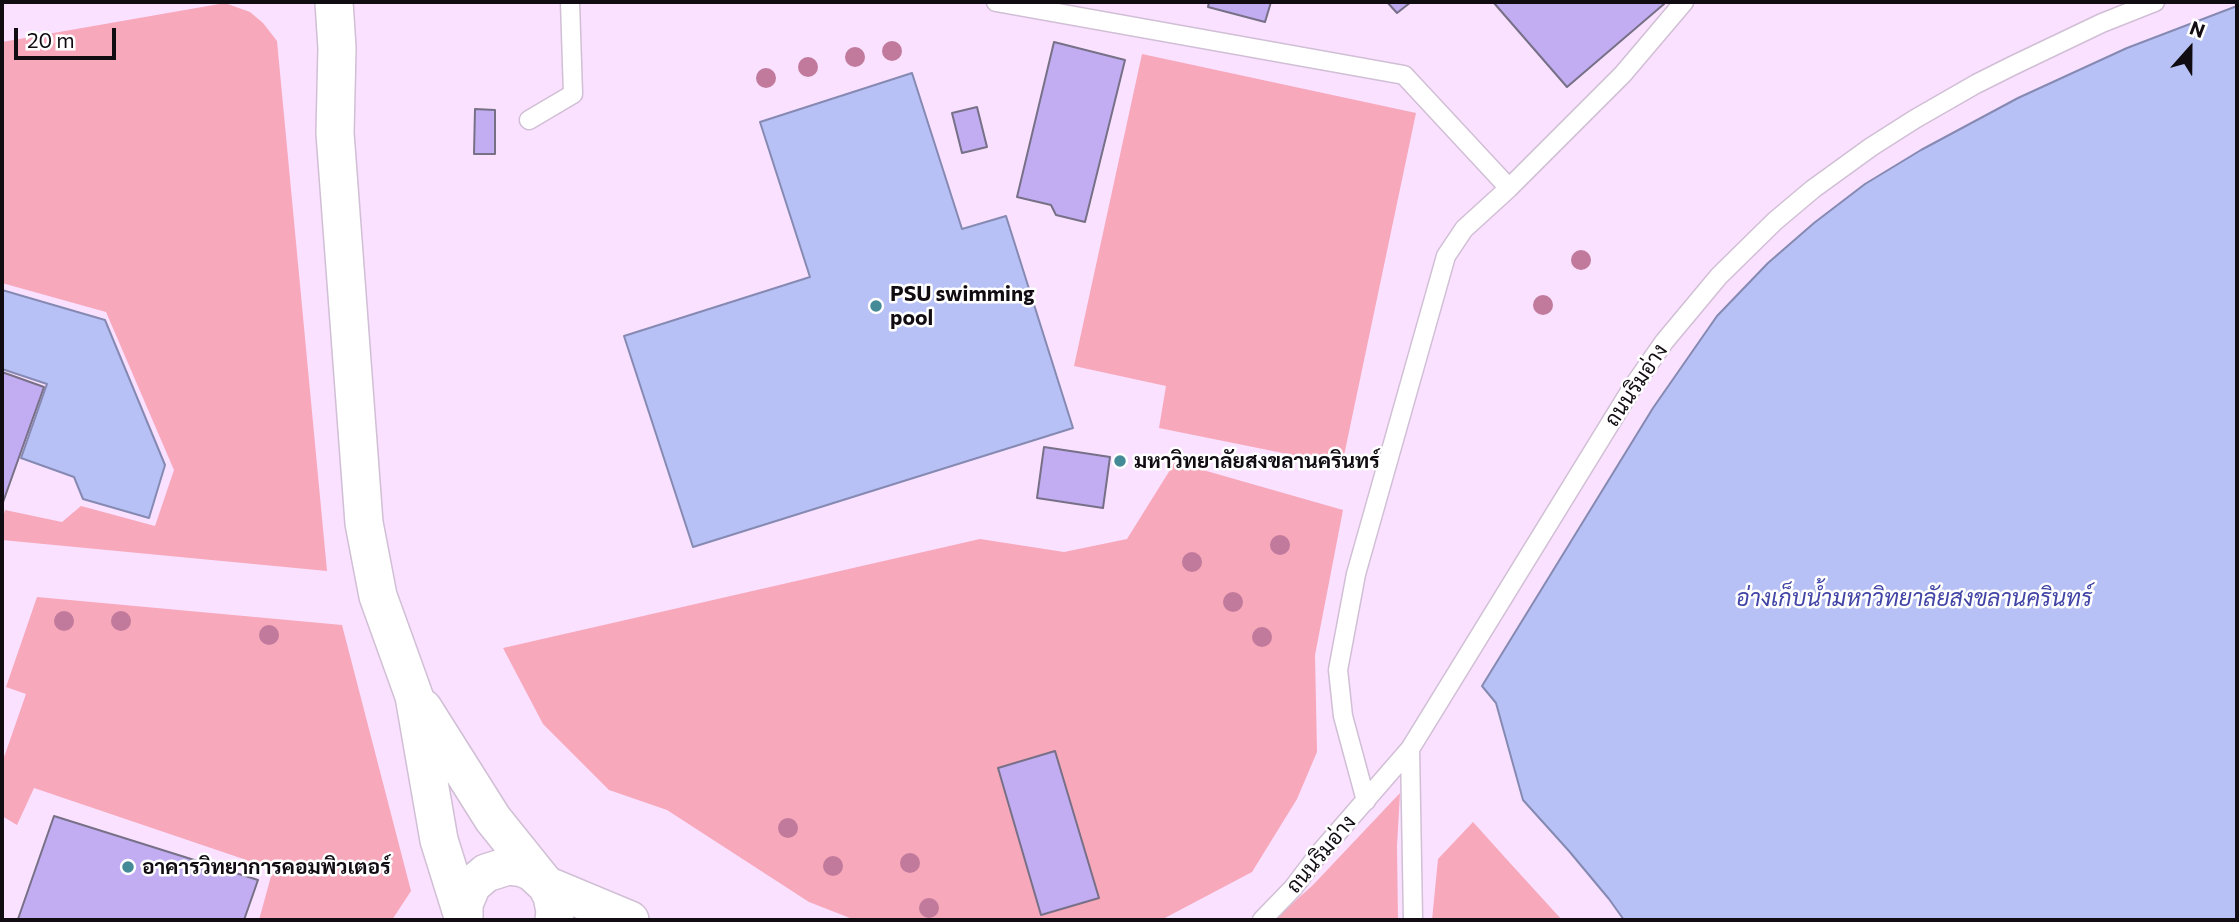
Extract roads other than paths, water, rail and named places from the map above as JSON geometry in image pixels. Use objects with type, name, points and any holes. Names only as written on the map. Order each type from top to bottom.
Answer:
[{"type":"street","points":[[321,2],[337,48]]},
{"type":"street","points":[[334,2],[337,48],[335,133],[364,523],[378,596],[414,696],[439,840],[464,920]]},
{"type":"street","points":[[414,696],[493,819],[546,885],[552,895],[554,920]]},
{"type":"street","points":[[464,920],[464,904],[472,885],[494,869],[508,866],[535,874],[546,885],[630,920]]},
{"type":"lane","points":[[529,120],[573,94],[570,2]]},
{"type":"lane","points":[[996,2],[1404,75],[1509,188]]},
{"type":"lane","points":[[1366,801],[1343,716],[1338,670],[1356,574],[1446,256],[1464,229],[1509,188],[1622,74],[1684,2]]},
{"type":"lane","name":"ถนนริมอ่าง","points":[[1262,920],[1293,888],[1318,855],[1410,749],[1632,388],[1664,342],[1719,276],[1813,189],[1915,119],[2014,65],[2102,23],[2155,2]]},
{"type":"lane","points":[[1410,749],[1413,920]]},
{"type":"water","name":"อ่างเก็บน้ำมหาวิทยาลัยสงขลานครินทร์","points":[[2237,6],[2237,920],[1624,920],[1569,851],[1523,800],[1496,703],[1482,686],[1653,408],[1717,316],[1768,263],[1865,184],[1921,150],[2018,98],[2127,48]]},
{"type":"water","name":"PSU swimming pool","points":[[912,73],[962,229],[1006,216],[1073,428],[693,547],[624,336],[810,277],[760,122]]},
{"type":"water","points":[[2,290],[105,320],[165,465],[149,518],[83,499],[74,477],[21,458],[47,384],[2,369]]},
{"type":"place","name":"PSU swimming pool","points":[[876,306]]},
{"type":"place","name":"มหาวิทยาลัยสงขลานครินทร์","points":[[1120,461]]},
{"type":"place","name":"อาคารวิทยาการคอมพิวเตอร์","points":[[128,867]]}]
